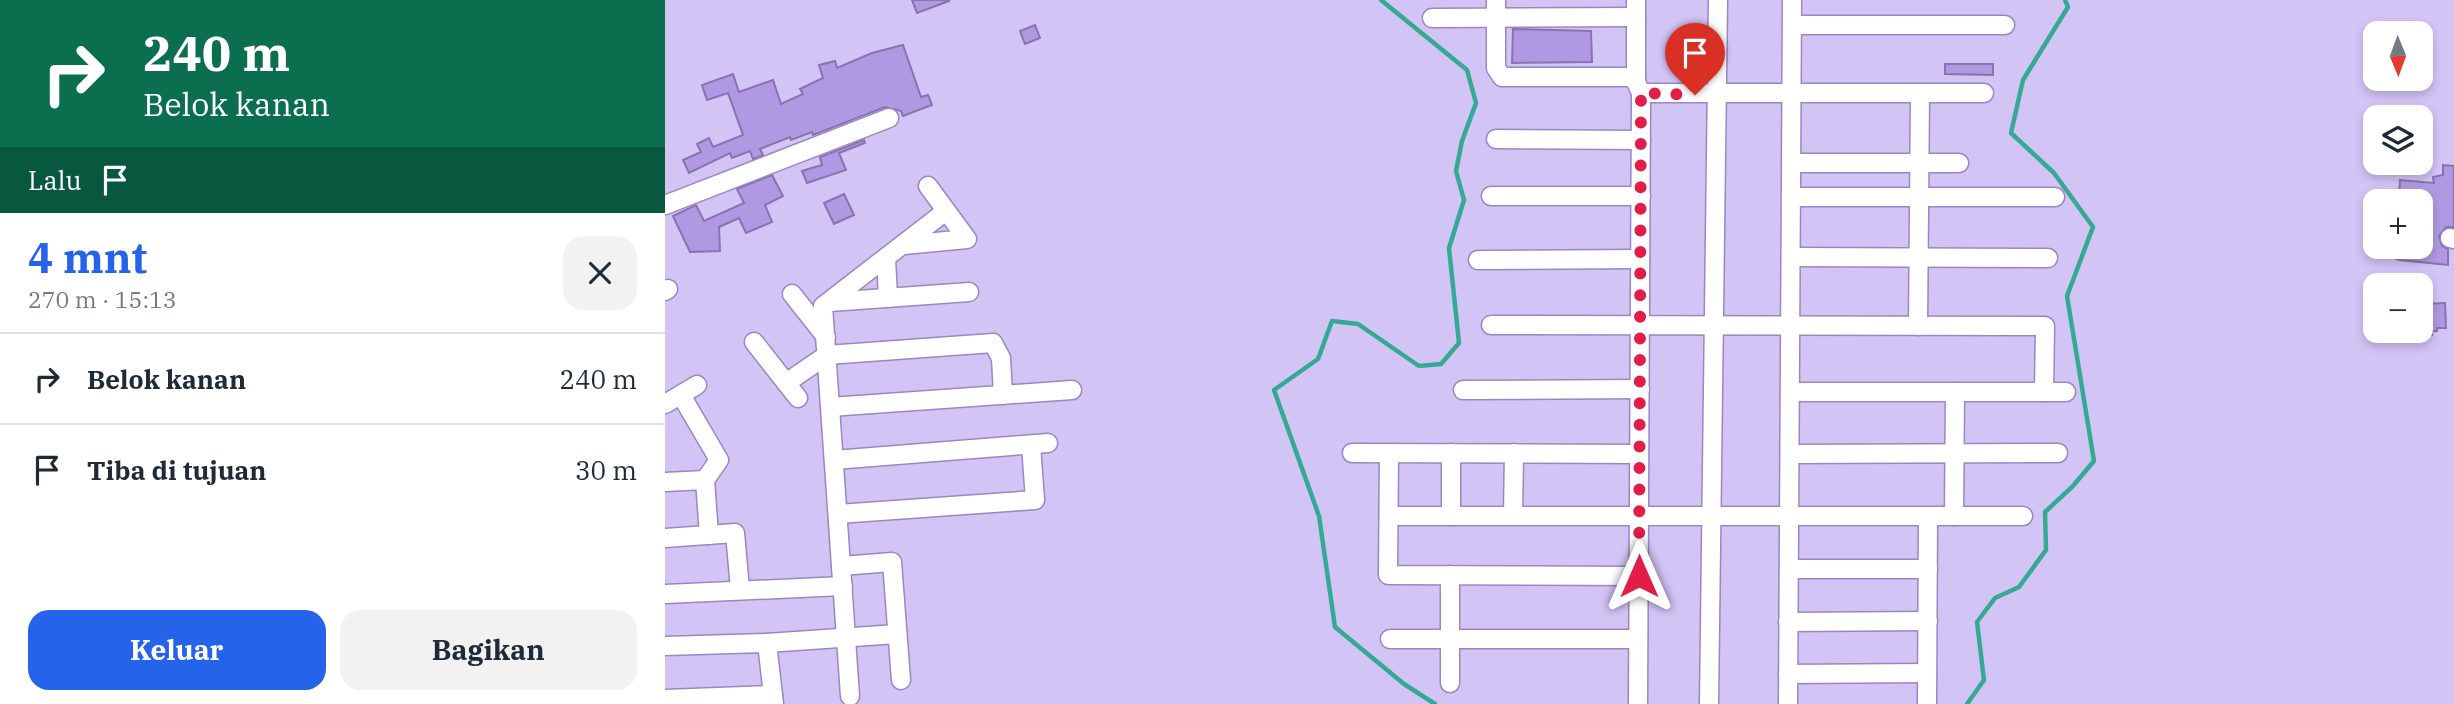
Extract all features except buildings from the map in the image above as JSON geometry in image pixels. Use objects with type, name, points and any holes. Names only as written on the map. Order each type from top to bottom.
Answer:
[{"type":"street","points":[[1709,704],[1713,326],[1719,96],[1718,0]]},
{"type":"street","points":[[1788,704],[1792,0]]},
{"type":"street","points":[[1496,9],[1496,68],[1502,77],[1639,85],[1719,96],[1793,92],[1983,93]]},
{"type":"street","points":[[1432,18],[1496,9],[1636,9],[1641,140],[1638,704]]},
{"type":"street","points":[[1793,24],[2005,25]]},
{"type":"street","points":[[1918,326],[1920,93]]},
{"type":"street","points":[[665,205],[889,118]]},
{"type":"street","points":[[1496,139],[1641,140]]},
{"type":"street","points":[[1792,163],[1959,163]]},
{"type":"street","points":[[903,245],[967,239],[927,186]]},
{"type":"street","points":[[1491,196],[1641,195]]},
{"type":"street","points":[[1792,197],[2055,197]]},
{"type":"street","points":[[850,695],[823,306],[946,211]]},
{"type":"street","points":[[1791,257],[2048,258]]},
{"type":"street","points":[[885,258],[888,298]]},
{"type":"street","points":[[1478,260],[1640,259]]},
{"type":"street","points":[[829,302],[969,292]]},
{"type":"street","points":[[792,294],[826,346]]},
{"type":"street","points":[[1491,325],[2045,326],[2044,392]]},
{"type":"street","points":[[754,342],[798,398]]},
{"type":"street","points":[[786,383],[826,346],[993,343],[1001,358],[1003,395]]},
{"type":"street","points":[[665,404],[697,385]]},
{"type":"street","points":[[1463,390],[1640,389]]},
{"type":"street","points":[[830,407],[1072,390]]},
{"type":"street","points":[[1790,392],[2066,392]]},
{"type":"street","points":[[1954,516],[1955,392]]},
{"type":"street","points":[[681,395],[719,460],[705,480],[709,535]]},
{"type":"street","points":[[834,460],[1039,444],[1035,500],[838,514]]},
{"type":"street","points":[[1352,453],[1639,454]]},
{"type":"street","points":[[1389,453],[1388,575],[1639,576]]},
{"type":"street","points":[[1451,453],[1451,516]]},
{"type":"street","points":[[1513,515],[1514,453]]},
{"type":"street","points":[[1790,454],[2058,453]]},
{"type":"street","points":[[665,464],[671,481],[705,480]]},
{"type":"street","points":[[1389,516],[2023,516]]},
{"type":"street","points":[[1927,704],[1928,516]]},
{"type":"street","points":[[665,537],[735,533],[740,589]]},
{"type":"street","points":[[841,566],[892,562],[901,680]]},
{"type":"street","points":[[1789,569],[1928,569]]},
{"type":"street","points":[[1450,575],[1450,684]]},
{"type":"street","points":[[665,594],[842,586]]},
{"type":"street","points":[[1788,622],[1928,621]]},
{"type":"street","points":[[665,646],[767,643],[897,634]]},
{"type":"street","points":[[1390,639],[1638,639]]},
{"type":"street","points":[[665,699],[773,699],[767,643]]},
{"type":"street","points":[[1788,674],[1927,673]]},
{"type":"waterway","points":[[1381,0],[1467,70],[1476,103],[1462,141],[1456,171],[1464,200],[1449,248],[1459,343],[1441,364],[1419,366],[1358,324],[1332,321],[1318,359],[1274,390],[1319,516],[1335,627],[1404,684],[1435,704]]},
{"type":"waterway","points":[[1967,704],[1984,680],[1977,622],[1995,598],[2019,587],[2046,550],[2045,512],[2072,487],[2094,461],[2067,296],[2093,227],[2054,173],[2011,133],[2023,80],[2068,7],[2065,0]]},
{"type":"route","points":[[1639,576],[1641,93],[1695,95]]}]
